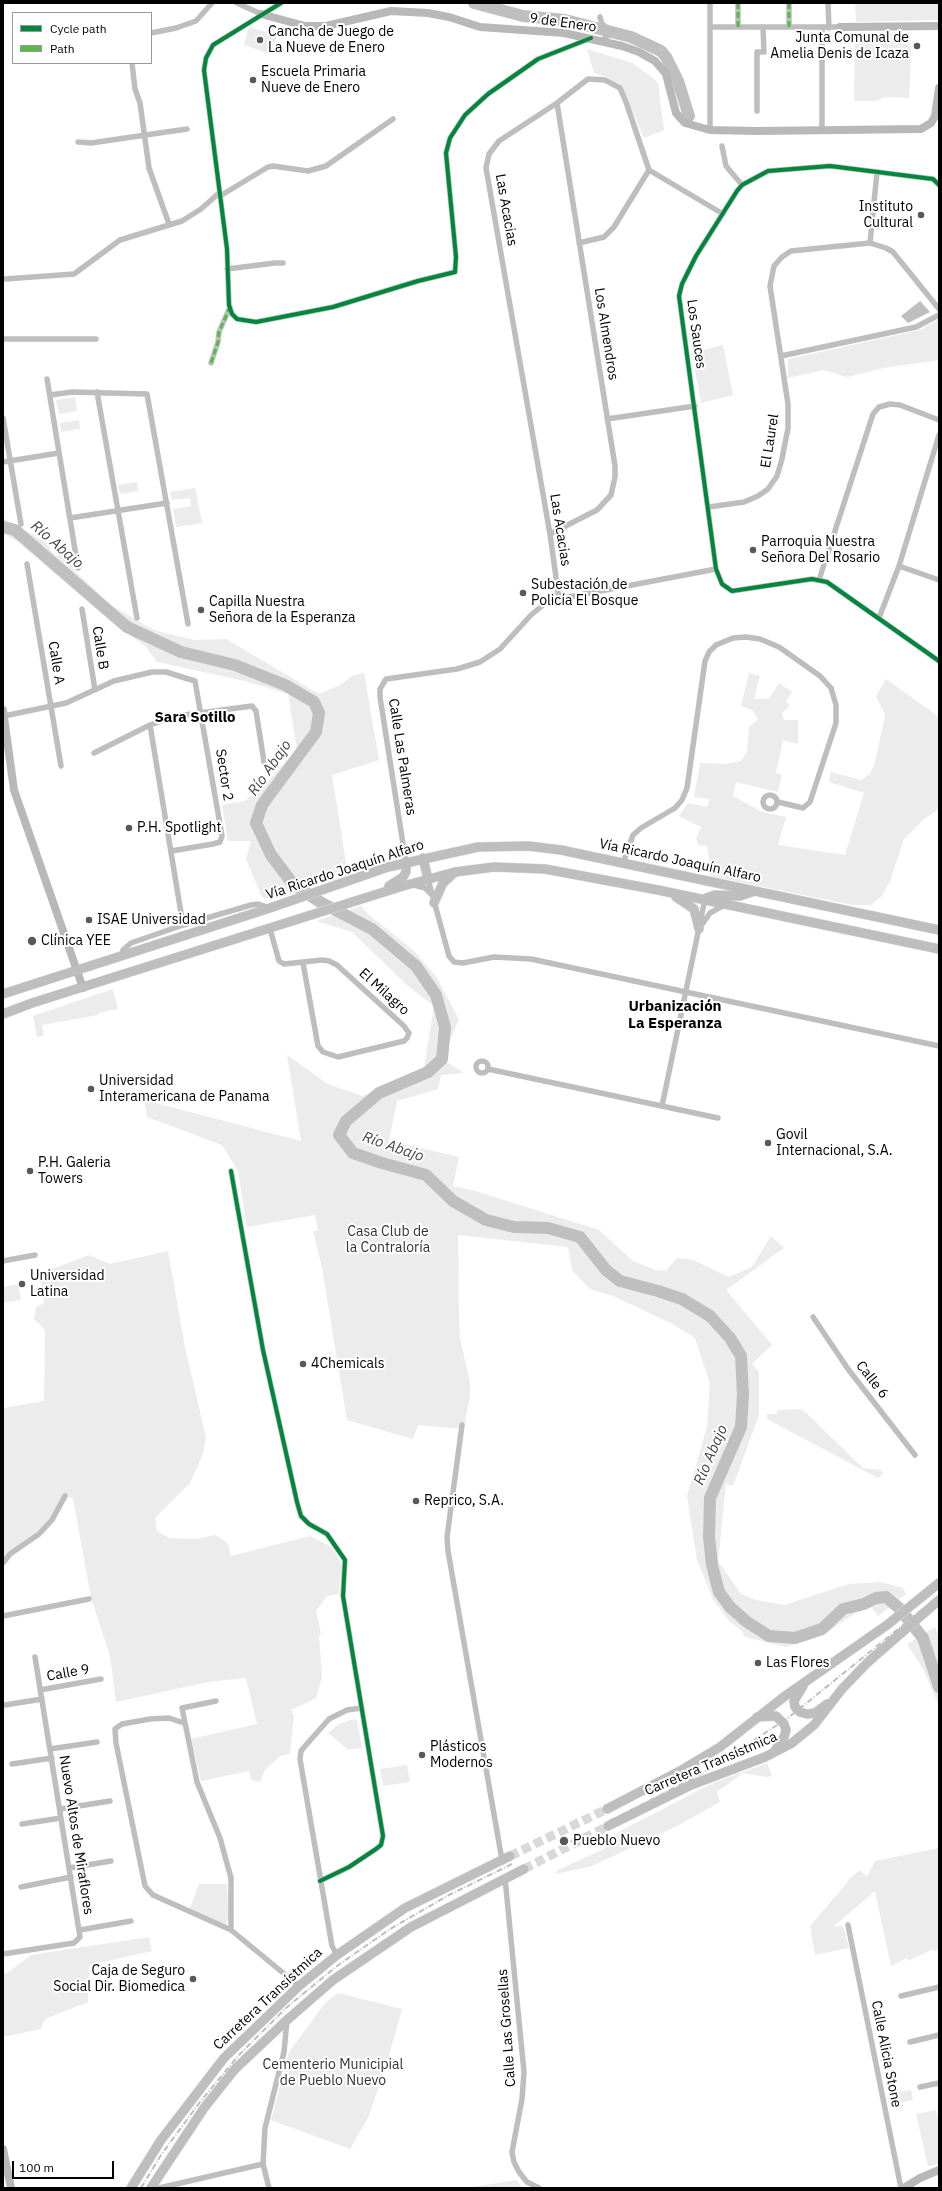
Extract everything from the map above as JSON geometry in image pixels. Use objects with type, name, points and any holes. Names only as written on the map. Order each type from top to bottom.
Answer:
[{"type":"main road","name":"Vía Ricardo Joaquín Alfaro","points":[[3,994],[76,969],[270,908],[406,862],[478,847],[528,846],[561,850],[752,892],[939,930]]},
{"type":"main road","points":[[423,858],[428,879]]},
{"type":"main road","points":[[372,895],[403,877],[406,872],[406,862]]},
{"type":"main road","points":[[3,1014],[32,1003],[270,929],[372,895],[455,872],[511,866],[545,869],[705,899],[939,949]]},
{"type":"main road","points":[[433,899],[443,883],[455,872]]},
{"type":"main road","points":[[658,890],[691,905],[696,912],[699,929]]},
{"type":"main road","points":[[705,899],[710,896],[740,896],[752,892]]},
{"type":"main road","name":"Carretera Transístmica","points":[[607,1809],[680,1771],[720,1747],[809,1678],[887,1625],[939,1583]]},
{"type":"main road","name":"Carretera Transístmica","points":[[608,1826],[691,1785],[773,1754],[792,1743],[810,1729],[836,1697],[868,1662],[939,1600]]},
{"type":"main road","points":[[809,1678],[797,1693],[794,1701],[795,1707],[800,1712],[807,1714],[815,1713],[836,1697]]},
{"type":"main road","points":[[756,1718],[776,1716],[784,1724],[786,1730],[784,1737],[773,1754]]},
{"type":"main road","name":"Carretera Transístmica","points":[[131,2188],[161,2140],[224,2058],[299,1986],[337,1955],[405,1908],[506,1858]]},
{"type":"main road","name":"Carretera Transístmica","points":[[150,2188],[208,2103],[236,2069],[287,2020],[333,1980],[379,1947],[448,1906],[524,1869]]},
{"type":"street","points":[[152,33],[176,28],[196,21],[212,3]]},
{"type":"street","points":[[237,3],[261,14]]},
{"type":"street","points":[[281,3],[213,45],[206,58],[204,70],[228,269],[230,307],[232,314],[237,318],[256,322],[333,306],[418,281],[455,272],[456,257],[446,153],[450,138],[465,115],[488,94],[538,59],[591,38]]},
{"type":"street","points":[[710,3],[710,130]]},
{"type":"street","points":[[738,3],[738,27]]},
{"type":"street","points":[[789,3],[789,27]]},
{"type":"street","points":[[828,3],[829,28]]},
{"type":"street","name":"9 de Enero","points":[[261,14],[305,26],[312,26],[352,21],[391,11],[413,12],[450,17],[480,27],[564,33],[602,40],[639,52],[655,61],[666,74],[676,113],[685,123],[710,130],[921,129],[931,123],[935,116],[939,88]]},
{"type":"street","points":[[600,17],[602,24],[611,33],[602,40]]},
{"type":"street","points":[[711,27],[829,28],[939,26]]},
{"type":"street","points":[[757,111],[757,52],[764,52],[763,27]]},
{"type":"street","points":[[822,28],[822,130]]},
{"type":"street","points":[[132,64],[149,168],[169,224]]},
{"type":"street","name":"Las Acacias","points":[[559,599],[550,534],[486,168],[489,154],[499,141],[557,103],[588,79],[604,80],[620,88],[649,170]]},
{"type":"street","name":"Los Almendros","points":[[550,534],[597,510],[611,495],[615,477],[615,466],[557,103]]},
{"type":"street","points":[[5,279],[74,274],[120,240],[182,221],[201,209],[219,194],[268,167],[273,166],[308,171],[326,166],[393,119]]},
{"type":"street","points":[[78,142],[91,143],[187,129]]},
{"type":"street","points":[[722,146],[726,166],[742,185]]},
{"type":"street","name":"Los Sauces","points":[[819,580],[812,579],[732,591],[722,584],[716,569],[709,507],[679,296],[682,284],[696,256],[742,185],[768,171],[830,166],[933,179],[939,185]]},
{"type":"street","points":[[579,243],[604,237],[614,227],[649,170],[723,214]]},
{"type":"street","points":[[877,172],[870,243],[893,252],[939,309]]},
{"type":"street","name":"El Laurel","points":[[709,507],[744,502],[758,496],[768,488],[777,476],[788,428],[788,404],[770,286],[774,266],[782,257],[791,251],[870,243]]},
{"type":"street","points":[[228,269],[275,262],[283,263]]},
{"type":"street","points":[[211,363],[218,342],[219,332],[230,307]]},
{"type":"street","points":[[781,356],[865,340],[916,327],[939,315]]},
{"type":"street","points":[[3,339],[96,339]]},
{"type":"street","points":[[47,379],[78,568]]},
{"type":"street","points":[[50,396],[72,392],[147,394],[188,624]]},
{"type":"street","points":[[97,392],[137,618]]},
{"type":"street","points":[[939,420],[900,405],[890,404],[879,407],[873,414],[819,580],[827,582],[939,661]]},
{"type":"street","points":[[607,420],[695,406]]},
{"type":"street","points":[[3,418],[21,524]]},
{"type":"street","points":[[879,618],[899,566],[939,435]]},
{"type":"street","points":[[3,462],[59,453]]},
{"type":"street","points":[[70,518],[167,503]]},
{"type":"street","name":"Calle A","points":[[27,564],[61,766]]},
{"type":"street","points":[[899,566],[939,580]]},
{"type":"street","name":"Calle Las Palmeras","points":[[406,862],[380,697],[382,685],[386,679],[444,671],[480,662],[500,649],[515,630],[539,607],[548,601],[716,569]]},
{"type":"street","name":"Calle B","points":[[82,609],[95,690]]},
{"type":"street","points":[[623,863],[633,836],[641,828],[675,808],[682,800],[687,788],[705,661],[709,652],[716,645],[733,638],[746,636],[760,639],[779,647],[820,676],[830,688],[836,705],[836,723],[810,802],[803,808],[778,802]]},
{"type":"street","name":"Sector 2","points":[[95,690],[114,680],[152,672],[166,672],[195,681],[202,712],[222,836],[220,842],[171,851]]},
{"type":"street","points":[[83,988],[14,790],[3,713],[51,706],[76,699],[95,690]]},
{"type":"street","points":[[94,753],[150,725],[178,716],[252,706],[256,710],[264,762]]},
{"type":"street","points":[[150,725],[184,925]]},
{"type":"street","points":[[428,879],[449,956],[454,962],[463,963],[494,957],[531,959],[939,1046]]},
{"type":"street","points":[[410,884],[420,886],[433,899]]},
{"type":"street","points":[[662,1106],[705,899]]},
{"type":"street","points":[[122,955],[126,946],[131,943],[184,925],[251,905],[258,904],[270,908]]},
{"type":"street","points":[[699,929],[710,913],[726,904]]},
{"type":"street","name":"El Milagro","points":[[270,929],[279,961],[284,964],[322,960],[330,961],[337,965],[404,1026],[409,1033],[408,1038],[404,1041],[338,1057],[323,1052],[318,1046],[303,963]]},
{"type":"street","points":[[488,1069],[718,1118]]},
{"type":"street","points":[[231,1171],[263,1350],[297,1502],[302,1516],[314,1527],[328,1534],[345,1560],[343,1596],[383,1840],[381,1845],[371,1853],[320,1881]]},
{"type":"street","points":[[3,1261],[35,1254]]},
{"type":"street","name":"Calle 6","points":[[813,1317],[848,1369],[916,1455]]},
{"type":"street","points":[[462,1425],[447,1537],[448,1551],[506,1858]]},
{"type":"street","points":[[3,1563],[10,1554],[43,1530],[52,1520],[65,1496]]},
{"type":"street","points":[[3,1616],[89,1599]]},
{"type":"street","name":"Nuevo Altos de Miraflores","points":[[3,1954],[74,1943],[80,1937],[35,1657]]},
{"type":"street","name":"Calle 9","points":[[40,1690],[100,1679]]},
{"type":"street","points":[[5,1705],[42,1699]]},
{"type":"street","points":[[216,1700],[182,1708],[184,1723],[201,1795],[220,1838],[231,1878],[231,1930]]},
{"type":"street","points":[[337,1955],[332,1946],[300,1760],[302,1752],[329,1719],[347,1710],[362,1708]]},
{"type":"street","points":[[184,1723],[169,1718],[150,1719],[122,1724],[115,1729],[116,1743],[145,1886],[154,1895],[231,1930],[299,1986]]},
{"type":"street","points":[[50,1749],[97,1742]]},
{"type":"street","points":[[12,1764],[52,1758]]},
{"type":"street","points":[[60,1808],[110,1801]]},
{"type":"street","points":[[22,1824],[61,1818]]},
{"type":"street","points":[[69,1868],[111,1861]]},
{"type":"street","points":[[20,1887],[71,1878]]},
{"type":"street","name":"Calle Las Grosellas","points":[[506,1878],[524,2072],[523,2093],[512,2152],[514,2162],[519,2172],[528,2182],[539,2188]]},
{"type":"street","points":[[80,1930],[131,1921]]},
{"type":"street","name":"Calle Alicia Stone","points":[[848,1925],[902,2188]]},
{"type":"street","points":[[901,1996],[939,1987]]},
{"type":"street","points":[[269,2188],[263,2164],[265,2128],[284,2052],[287,2020]]},
{"type":"street","points":[[910,2042],[939,2035]]},
{"type":"street","points":[[920,2087],[939,2083]]},
{"type":"street","points":[[3,2149],[11,2188]]},
{"type":"street","points":[[159,2188],[263,2164]]},
{"type":"street","points":[[902,2188],[939,2170]]},
{"type":"green space","points":[[855,3],[939,3],[939,20],[856,22]]},
{"type":"green space","name":"Cancha de Juego de La Nueve de Enero","points":[[249,27],[277,35],[271,54],[244,45]]},
{"type":"green space","points":[[908,32],[911,54],[909,98],[884,97],[876,101],[854,101],[855,33]]},
{"type":"green space","points":[[587,49],[632,63],[658,83],[664,130],[644,138],[621,85],[607,77],[594,73]]},
{"type":"green space","points":[[939,319],[939,360],[884,368],[847,377],[823,370],[788,378],[788,359],[920,330]]},
{"type":"green space","points":[[723,345],[733,395],[701,403],[692,353]]},
{"type":"green space","points":[[75,397],[77,411],[59,414],[56,400]]},
{"type":"green space","points":[[79,420],[80,429],[61,432],[60,423]]},
{"type":"green space","points":[[137,482],[138,491],[120,494],[118,485]]},
{"type":"green space","points":[[195,488],[202,523],[176,527],[173,509],[191,506],[190,498],[172,500],[170,492]]},
{"type":"green space","points":[[3,518],[49,544],[50,550],[57,556],[71,553],[74,570],[111,605],[154,630],[194,640],[226,639],[319,694],[340,685],[352,676],[364,673],[379,760],[332,775],[347,869],[311,879],[312,888],[270,899],[262,897],[246,859],[251,841],[228,841],[222,805],[245,801],[268,781],[297,749],[288,694],[245,681],[157,662],[146,647],[109,620],[18,542],[3,533]]},
{"type":"green space","points":[[749,673],[760,676],[754,699],[766,699],[770,697],[779,683],[792,692],[786,701],[790,706],[782,713],[784,720],[798,720],[798,744],[783,740],[776,773],[782,775],[778,792],[736,782],[733,796],[762,812],[786,817],[778,845],[845,855],[864,793],[829,782],[831,772],[861,780],[870,774],[875,762],[885,715],[876,696],[886,679],[939,717],[939,809],[924,819],[904,839],[890,881],[881,897],[871,905],[852,905],[710,876],[708,871],[709,858],[707,846],[698,845],[696,839],[701,827],[679,816],[688,803],[707,807],[710,799],[694,797],[700,763],[725,764],[741,761],[747,752],[749,727],[758,719],[752,710],[741,706]]},
{"type":"green space","name":"Casa Club de la Contraloría","points":[[361,906],[368,914],[414,951],[435,975],[459,1019],[442,1059],[464,1073],[441,1075],[438,1089],[397,1101],[389,1141],[459,1157],[453,1186],[475,1191],[599,1230],[633,1261],[655,1270],[666,1271],[677,1258],[693,1260],[729,1277],[752,1267],[771,1236],[784,1248],[726,1290],[772,1345],[752,1364],[759,1372],[759,1415],[733,1486],[726,1484],[718,1561],[741,1594],[756,1600],[784,1605],[849,1584],[880,1582],[903,1588],[906,1594],[878,1616],[869,1604],[823,1635],[786,1647],[745,1637],[742,1631],[729,1621],[713,1599],[697,1560],[687,1496],[707,1427],[710,1384],[695,1338],[671,1323],[613,1296],[590,1289],[572,1270],[568,1247],[458,1235],[460,1338],[470,1383],[470,1395],[464,1429],[418,1425],[413,1439],[347,1420],[322,1268],[313,1231],[318,1230],[315,1215],[247,1227],[238,1171],[222,1145],[147,1117],[144,1100],[301,1141],[287,1055],[328,1084],[362,1096],[423,1073],[434,1006],[408,986],[352,932],[316,921]]},
{"type":"green space","points":[[113,989],[118,1009],[98,1013],[98,1015],[42,1025],[44,1036],[37,1037],[33,1016]]},
{"type":"green space","points":[[168,1251],[185,1347],[206,1438],[203,1454],[190,1483],[155,1518],[157,1531],[169,1538],[195,1539],[215,1535],[228,1543],[231,1556],[310,1536],[333,1548],[342,1565],[339,1594],[327,1596],[316,1611],[321,1634],[319,1635],[322,1677],[316,1698],[291,1710],[294,1715],[290,1754],[280,1756],[265,1770],[260,1782],[251,1780],[249,1771],[201,1781],[191,1739],[257,1724],[246,1678],[208,1682],[116,1702],[110,1656],[91,1598],[73,1498],[65,1496],[52,1520],[3,1563],[3,1408],[44,1401],[45,1330],[34,1319],[36,1307],[44,1303],[39,1274],[89,1255],[110,1264]]},
{"type":"green space","points":[[18,1284],[21,1300],[3,1303],[3,1287]]},
{"type":"green space","points":[[799,1409],[804,1411],[863,1468],[880,1470],[884,1473],[878,1478],[767,1419],[767,1414],[776,1414],[778,1410]]},
{"type":"green space","points":[[935,1627],[939,1637],[939,1706],[923,1669],[907,1644]]},
{"type":"green space","points":[[354,1719],[357,1720],[362,1748],[348,1750],[328,1733],[339,1724]]},
{"type":"green space","points":[[767,1763],[772,1776],[766,1777],[743,1773],[717,1792],[720,1802],[679,1825],[592,1866],[556,1874],[558,1870],[604,1849],[617,1834],[624,1829],[711,1784]]},
{"type":"green space","points":[[407,1765],[410,1782],[383,1786],[380,1769]]},
{"type":"green space","points":[[939,1848],[939,1949],[934,1951],[933,1949],[908,1961],[907,1958],[891,1966],[875,1891],[834,1926],[842,1926],[849,1948],[815,1955],[810,1926],[849,1879],[860,1870],[867,1877],[875,1861]]},
{"type":"green space","points":[[199,1884],[227,1884],[229,1918],[224,1927],[189,1910]]},
{"type":"green space","points":[[149,1937],[152,1951],[89,1965],[88,2002],[45,2019],[41,2029],[3,2037],[3,1974],[7,1973],[31,1955]]},
{"type":"green space","name":"Cementerio Municipial de Pueblo Nuevo","points":[[338,1993],[402,2009],[387,2063],[368,2118],[350,2149],[271,2120],[289,2052],[325,2003]]},
{"type":"green space","points":[[911,2090],[913,2100],[890,2105],[888,2095]]},
{"type":"green space","points":[[936,2110],[939,2124],[939,2164],[928,2166],[916,2114]]},
{"type":"green space","points":[[516,2180],[523,2188],[467,2188]]},
{"type":"shaded area","points":[[920,301],[930,312],[908,323],[901,316]]},
{"type":"waterway","points":[[474,3],[523,16],[565,20],[631,37],[661,51],[666,57],[678,81],[689,116]]},
{"type":"waterway","name":"Río Abajo","points":[[3,527],[15,530],[127,627],[181,652],[235,665],[285,685],[314,702],[319,713],[316,732],[262,805],[256,823],[271,855],[293,884],[320,902],[372,929],[416,966],[436,995],[445,1027],[442,1059],[428,1072],[379,1093],[346,1121],[339,1135],[353,1153],[382,1163],[426,1175],[453,1201],[486,1220],[514,1227],[548,1228],[580,1237],[606,1270],[620,1281],[682,1299],[710,1316],[730,1338],[741,1356],[743,1394],[741,1427],[710,1498],[709,1537],[712,1565],[719,1592],[730,1607],[747,1622],[769,1636],[795,1638],[822,1629],[843,1609],[864,1604],[876,1598],[886,1597],[899,1608],[923,1638],[939,1687]]},
{"type":"tunnel","points":[[510,1856],[607,1809]]},
{"type":"tunnel","points":[[524,1869],[608,1826]]},
{"type":"railway","points":[[610,1821],[703,1773],[788,1718],[939,1596]]},
{"type":"railway","points":[[141,2188],[161,2155],[200,2102],[239,2055],[286,2008],[337,1966],[390,1929],[449,1895],[512,1864]]},
{"type":"marked path","points":[[738,3],[738,27]]},
{"type":"marked path","points":[[789,3],[789,27]]},
{"type":"marked path","points":[[211,363],[218,342],[219,332],[230,307]]},
{"type":"cycle path","points":[[281,3],[213,45],[206,58],[204,70],[227,249],[229,305],[232,314],[237,319],[256,322],[333,307],[418,281],[455,272],[456,257],[446,153],[450,138],[465,115],[488,94],[538,59],[591,38]]},
{"type":"cycle path","points":[[939,185],[933,179],[830,166],[768,171],[742,185],[737,191],[696,256],[682,284],[679,296],[716,569],[722,584],[732,591],[812,579],[827,582],[939,661]]},
{"type":"cycle path","points":[[231,1171],[263,1350],[301,1516],[309,1524],[327,1534],[345,1560],[343,1596],[383,1836],[381,1845],[376,1849],[349,1867],[320,1881]]},
{"type":"place","name":"Cancha de Juego de La Nueve de Enero","points":[[260,40]]},
{"type":"place","name":"Junta Comunal de Amelia Denis de Icaza","points":[[917,46]]},
{"type":"place","name":"Escuela Primaria Nueve de Enero","points":[[253,80]]},
{"type":"place","name":"Instituto Cultural","points":[[921,215]]},
{"type":"place","name":"Parroquia Nuestra Señora Del Rosario","points":[[753,550]]},
{"type":"place","name":"Subestación de Policía El Bosque","points":[[523,593]]},
{"type":"place","name":"Capilla Nuestra Señora de la Esperanza","points":[[201,610]]},
{"type":"place","name":"P.H. Spotlight","points":[[129,828]]},
{"type":"place","name":"ISAE Universidad","points":[[89,920]]},
{"type":"place","name":"Clínica YEE","points":[[32,941]]},
{"type":"place","name":"Universidad Interamericana de Panama","points":[[91,1089]]},
{"type":"place","name":"Govil Internacional, S.A.","points":[[768,1143]]},
{"type":"place","name":"P.H. Galeria Towers","points":[[30,1171]]},
{"type":"place","name":"Universidad Latina","points":[[22,1284]]},
{"type":"place","name":"4Chemicals","points":[[303,1364]]},
{"type":"place","name":"Reprico, S.A.","points":[[416,1501]]},
{"type":"place","name":"Las Flores","points":[[758,1663]]},
{"type":"place","name":"Plásticos Modernos","points":[[422,1755]]},
{"type":"place","name":"Pueblo Nuevo","points":[[564,1841]]},
{"type":"place","name":"Caja de Seguro Social Dir. Biomedica","points":[[193,1979]]},
{"type":"district","name":"Sara Sotillo","points":[[195,718]]},
{"type":"district","name":"Urbanización La Esperanza","points":[[675,1016]]}]
